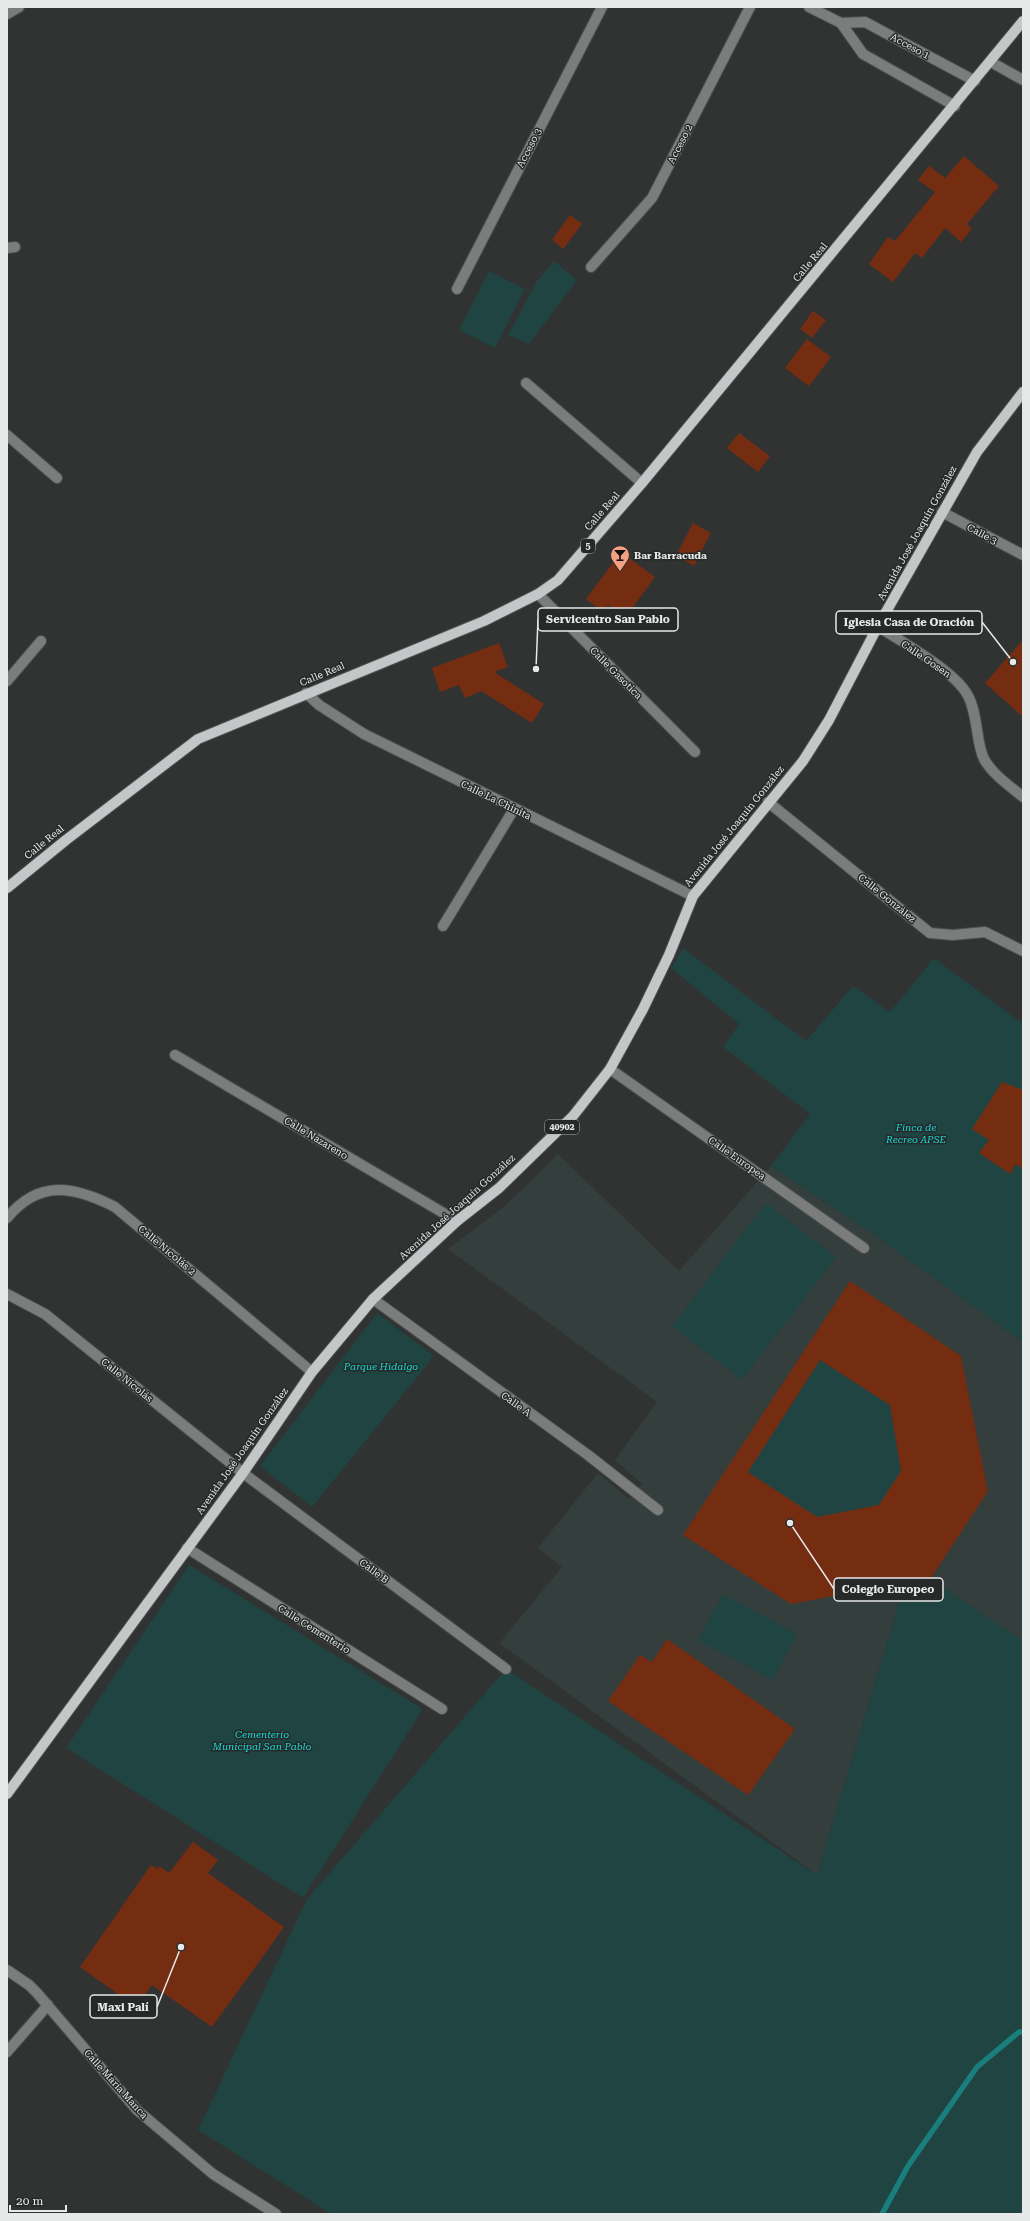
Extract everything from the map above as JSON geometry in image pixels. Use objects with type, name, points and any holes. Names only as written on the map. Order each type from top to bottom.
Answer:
[{"type":"main road","name":"Calle Real","points":[[7,888],[66,840],[198,739],[293,701],[306,693],[484,621],[538,594],[558,580],[642,483],[955,106],[1023,21]]},
{"type":"main road","name":"Avenida José Joaquín González","points":[[7,1794],[243,1473],[312,1372],[373,1299],[456,1221],[499,1188],[573,1116],[610,1069],[663,969],[693,896],[768,802],[803,761],[829,720],[878,626],[977,452],[1023,392]]},
{"type":"street","points":[[8,14],[19,7]]},
{"type":"street","name":"Acceso 3","points":[[457,289],[602,7]]},
{"type":"street","name":"Acceso 2","points":[[591,268],[652,198],[750,7]]},
{"type":"street","name":"Acceso 1","points":[[809,7],[841,23],[865,22],[975,81]]},
{"type":"street","name":"Acceso 1","points":[[841,23],[862,54],[955,106]]},
{"type":"street","points":[[991,62],[1023,80]]},
{"type":"street","points":[[526,383],[642,483]]},
{"type":"street","points":[[7,435],[57,478]]},
{"type":"street","name":"Calle 3","points":[[942,512],[1023,555]]},
{"type":"street","name":"Calle Gasotica","points":[[538,594],[695,752]]},
{"type":"street","name":"Calle Gosen","points":[[878,626],[955,679],[968,695],[977,724],[983,758],[993,772],[1023,797]]},
{"type":"street","points":[[7,681],[41,641]]},
{"type":"street","name":"Calle La Chinita","points":[[306,693],[318,705],[364,734],[693,896]]},
{"type":"street","name":"Calle González","points":[[768,802],[930,933],[953,935],[985,932],[1023,951]]},
{"type":"street","points":[[443,926],[514,809]]},
{"type":"street","name":"Calle Nazareno","points":[[176,1055],[456,1221]]},
{"type":"street","name":"Calle Europea","points":[[610,1069],[864,1248]]},
{"type":"street","name":"Calle Nicolás 2","points":[[7,1218],[30,1196],[46,1190],[63,1191],[95,1197],[115,1207],[312,1372]]},
{"type":"street","name":"Calle Nicolás","points":[[7,1294],[45,1314],[243,1473]]},
{"type":"street","name":"Calle A","points":[[373,1299],[588,1455],[658,1510]]},
{"type":"street","name":"Calle B","points":[[243,1473],[506,1669]]},
{"type":"street","name":"Calle Cementerio","points":[[187,1548],[442,1709]]},
{"type":"street","name":"Calle María Manca","points":[[7,1970],[29,1985],[48,2005],[137,2110],[213,2174],[276,2214]]},
{"type":"street","points":[[7,2052],[48,2005]]},
{"type":"shaded area","points":[[558,1154],[679,1271],[771,1166],[876,1236],[1023,1342],[1023,1644],[904,1587],[817,1875],[499,1643],[562,1567],[538,1548],[598,1473],[629,1499],[642,1484],[615,1460],[657,1402],[448,1249],[505,1206]]},
{"type":"green space","points":[[554,261],[577,280],[529,344],[508,335],[537,281]]},
{"type":"green space","points":[[489,271],[525,289],[495,348],[459,330]]},
{"type":"green space","name":"Finca de Recreo APSE","points":[[683,948],[806,1041],[853,986],[890,1012],[934,958],[1023,1024],[1023,1342],[876,1236],[771,1166],[810,1114],[723,1047],[739,1024],[671,968]]},
{"type":"green space","points":[[766,1203],[836,1257],[742,1380],[672,1326]]},
{"type":"green space","name":"Parque Hidalgo","points":[[377,1313],[434,1356],[312,1507],[260,1466]]},
{"type":"green space","points":[[820,1360],[890,1405],[901,1471],[879,1505],[817,1517],[748,1472]]},
{"type":"green space","name":"Cementerio Municipal San Pablo","points":[[189,1565],[423,1709],[303,1898],[66,1748]]},
{"type":"green space","points":[[932,1580],[1023,1641],[1023,2214],[331,2214],[198,2130],[307,1899],[506,1669],[817,1875],[904,1587]]},
{"type":"green space","points":[[723,1594],[797,1634],[773,1680],[698,1640]]},
{"type":"building","points":[[964,156],[999,186],[967,224],[972,229],[961,242],[945,228],[922,258],[915,253],[893,282],[869,264],[888,237],[895,241],[935,192],[918,180],[929,166],[945,178]]},
{"type":"building","points":[[570,215],[582,224],[563,249],[552,240]]},
{"type":"building","points":[[813,311],[826,320],[812,338],[800,329]]},
{"type":"building","points":[[807,339],[831,357],[809,386],[785,368]]},
{"type":"building","points":[[739,433],[770,456],[758,472],[727,448]]},
{"type":"building","points":[[693,523],[711,533],[694,566],[676,556]]},
{"type":"building","points":[[621,552],[655,577],[625,618],[608,605],[603,612],[586,599]]},
{"type":"building","points":[[1023,640],[1023,717],[985,683]]},
{"type":"building","points":[[499,643],[508,667],[494,672],[544,704],[532,723],[481,691],[465,698],[459,685],[440,692],[432,668]]},
{"type":"building","points":[[1002,1082],[1023,1090],[1023,1169],[1016,1164],[1010,1174],[979,1153],[989,1140],[972,1129]]},
{"type":"building","points":[[850,1281],[961,1356],[988,1491],[931,1578],[791,1604],[683,1535]],"holes":[[[820,1360],[890,1405],[901,1471],[879,1505],[817,1517],[748,1472]]]},
{"type":"building","points":[[667,1639],[795,1729],[748,1795],[608,1701],[640,1655],[652,1662]]},
{"type":"building","points":[[193,1842],[218,1860],[208,1873],[284,1927],[212,2027],[152,1985],[136,2007],[80,1967],[151,1865],[158,1869],[159,1866],[169,1873]]},
{"type":"waterway","points":[[882,2214],[908,2166],[977,2067],[1019,2032],[1023,2032]]},
{"type":"place","name":"Bar Barracuda","points":[[620,572]]},
{"type":"place","name":"Iglesia Casa de Oración","points":[[1013,662]]},
{"type":"place","name":"Servicentro San Pablo","points":[[536,669]]},
{"type":"place","name":"Colegio Europeo","points":[[790,1523]]},
{"type":"place","name":"Maxi Palí","points":[[181,1947]]}]
